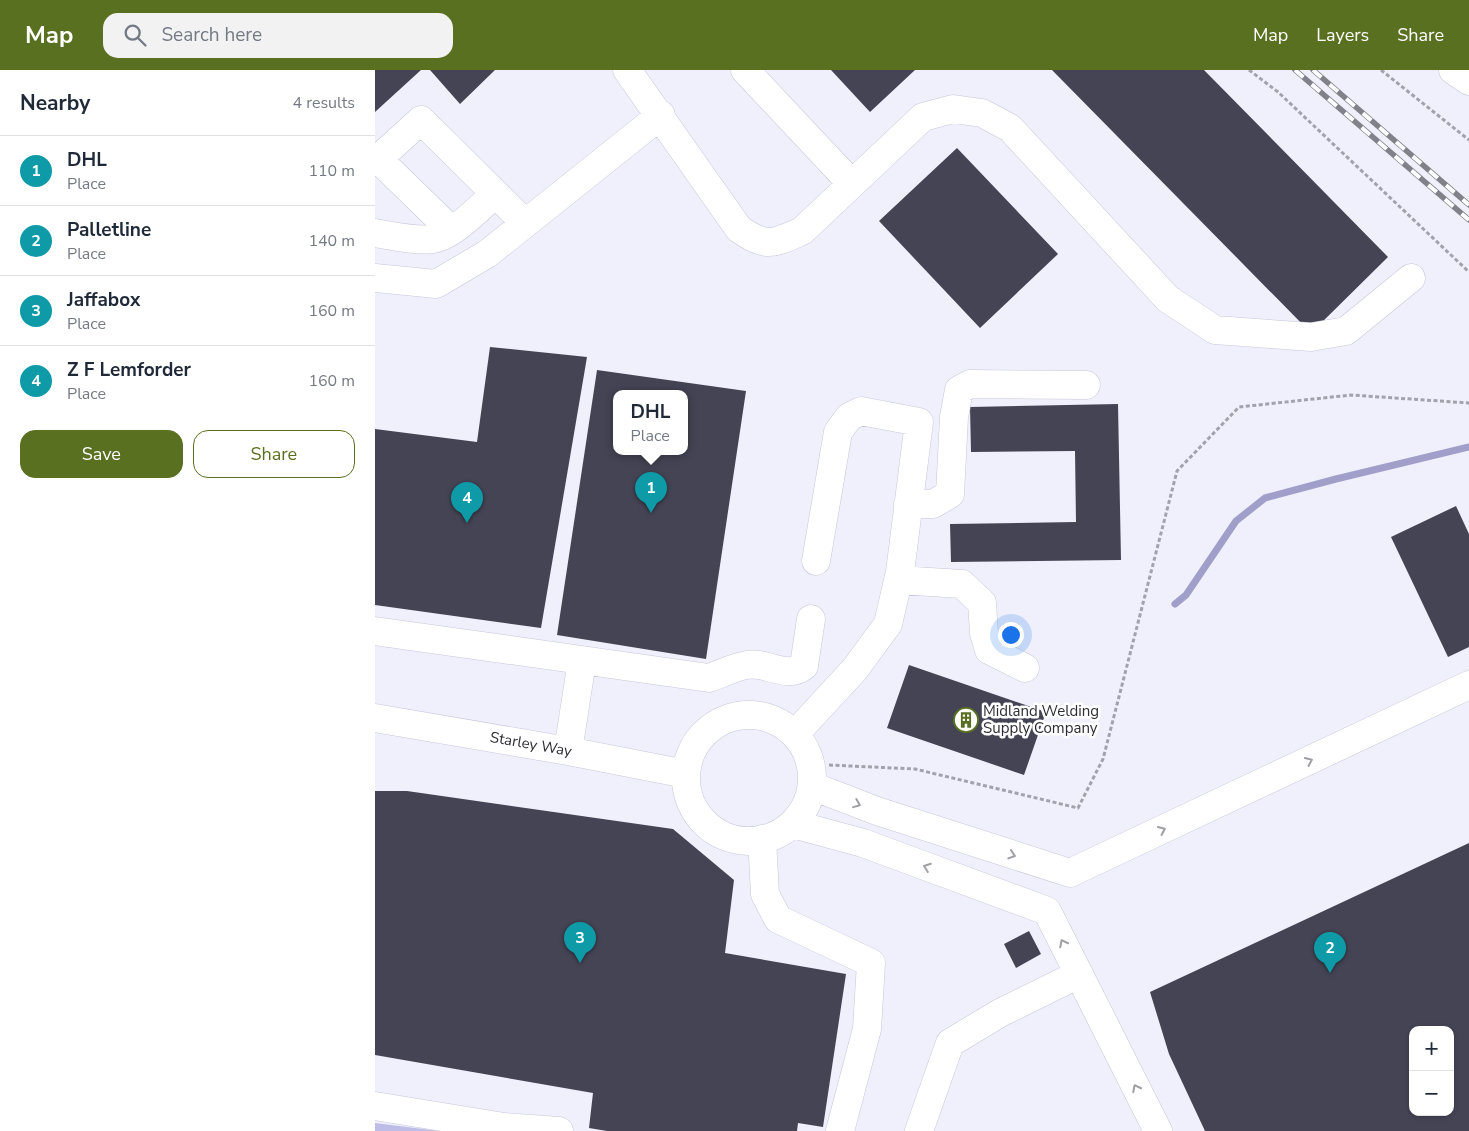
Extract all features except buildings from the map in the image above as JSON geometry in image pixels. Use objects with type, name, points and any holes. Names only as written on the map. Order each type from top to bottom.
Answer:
[{"type":"street","points":[[627,70],[661,115],[739,229],[758,242],[779,241],[802,231],[923,117],[953,109],[983,113],[1010,128],[1168,299],[1215,330],[1311,338],[1347,331],[1411,278]]},
{"type":"street","points":[[745,70],[852,184]]},
{"type":"street","points":[[1453,70],[1469,81]]},
{"type":"street","points":[[375,278],[435,284],[487,254],[661,115]]},
{"type":"street","points":[[451,230],[377,161],[421,120],[525,223]]},
{"type":"street","points":[[375,233],[433,239],[446,234],[495,194]]},
{"type":"street","points":[[908,504],[933,504],[950,494],[954,417],[959,390],[970,384],[1086,385]]},
{"type":"street","points":[[795,734],[855,669],[887,624],[898,580],[919,422],[861,411],[849,417],[838,432],[816,561]]},
{"type":"street","points":[[898,580],[962,584],[982,603],[984,633],[989,650],[1025,668]]},
{"type":"street","points":[[375,631],[709,678],[748,664],[793,671],[804,666],[811,619]]},
{"type":"street","points":[[568,751],[581,661]]},
{"type":"street","points":[[812,775],[877,811],[1070,873],[1469,685]]},
{"type":"street","points":[[734,716],[762,716],[782,724],[795,734],[807,752],[812,775],[806,806],[793,824],[782,832],[762,839],[743,840],[721,834],[704,822],[693,807],[687,786],[686,774],[691,753],[703,734],[734,716]]},
{"type":"street","name":"Starley Way","points":[[375,718],[568,751],[686,774]]},
{"type":"street","points":[[793,824],[863,843],[1047,911],[1158,1131]]},
{"type":"street","points":[[762,839],[765,894],[778,919],[871,963],[867,1029],[841,1131]]},
{"type":"street","points":[[919,1131],[949,1043],[1000,1013],[1079,974]]},
{"type":"street","points":[[375,1106],[504,1127],[559,1131]]},
{"type":"path","points":[[1249,70],[1278,92],[1469,272]]},
{"type":"path","points":[[1381,70],[1469,140]]},
{"type":"path","points":[[812,775],[915,769],[1078,808],[1103,759],[1177,471],[1239,407],[1351,396],[1469,404]]},
{"type":"shaded area","points":[[375,1123],[439,1131],[375,1131]]},
{"type":"waterway","points":[[1175,604],[1186,595],[1236,521],[1265,498],[1469,447]]},
{"type":"railway","points":[[1295,70],[1469,220]]},
{"type":"railway","points":[[1313,70],[1469,205]]},
{"type":"place","name":"DHL","points":[[651,513]]},
{"type":"place","name":"Z F Lemforder","points":[[467,523]]},
{"type":"place","name":"Midland Welding Supply Company","points":[[966,720]]},
{"type":"place","name":"Jaffabox","points":[[580,963]]},
{"type":"place","name":"Palletline","points":[[1330,973]]}]
